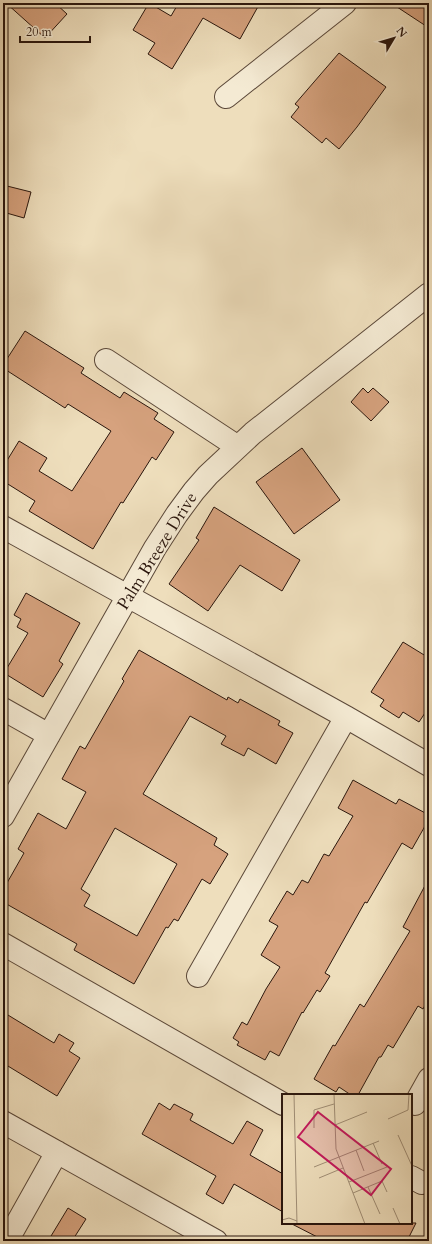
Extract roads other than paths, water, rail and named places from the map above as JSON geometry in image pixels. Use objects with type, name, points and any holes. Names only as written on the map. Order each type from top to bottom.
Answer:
[{"type":"street","points":[[226,97],[345,3]]},
{"type":"street","name":"Palm Breeze Drive","points":[[3,816],[126,596],[181,508],[208,475],[253,433],[429,294]]},
{"type":"street","points":[[106,360],[238,447]]},
{"type":"street","points":[[3,527],[346,717],[429,765]]},
{"type":"street","points":[[3,709],[49,735]]},
{"type":"street","points":[[198,976],[346,717]]},
{"type":"street","points":[[3,944],[282,1103]]},
{"type":"street","points":[[415,1104],[429,1079]]},
{"type":"street","points":[[3,1122],[216,1241]]},
{"type":"street","points":[[7,1241],[57,1152]]}]
